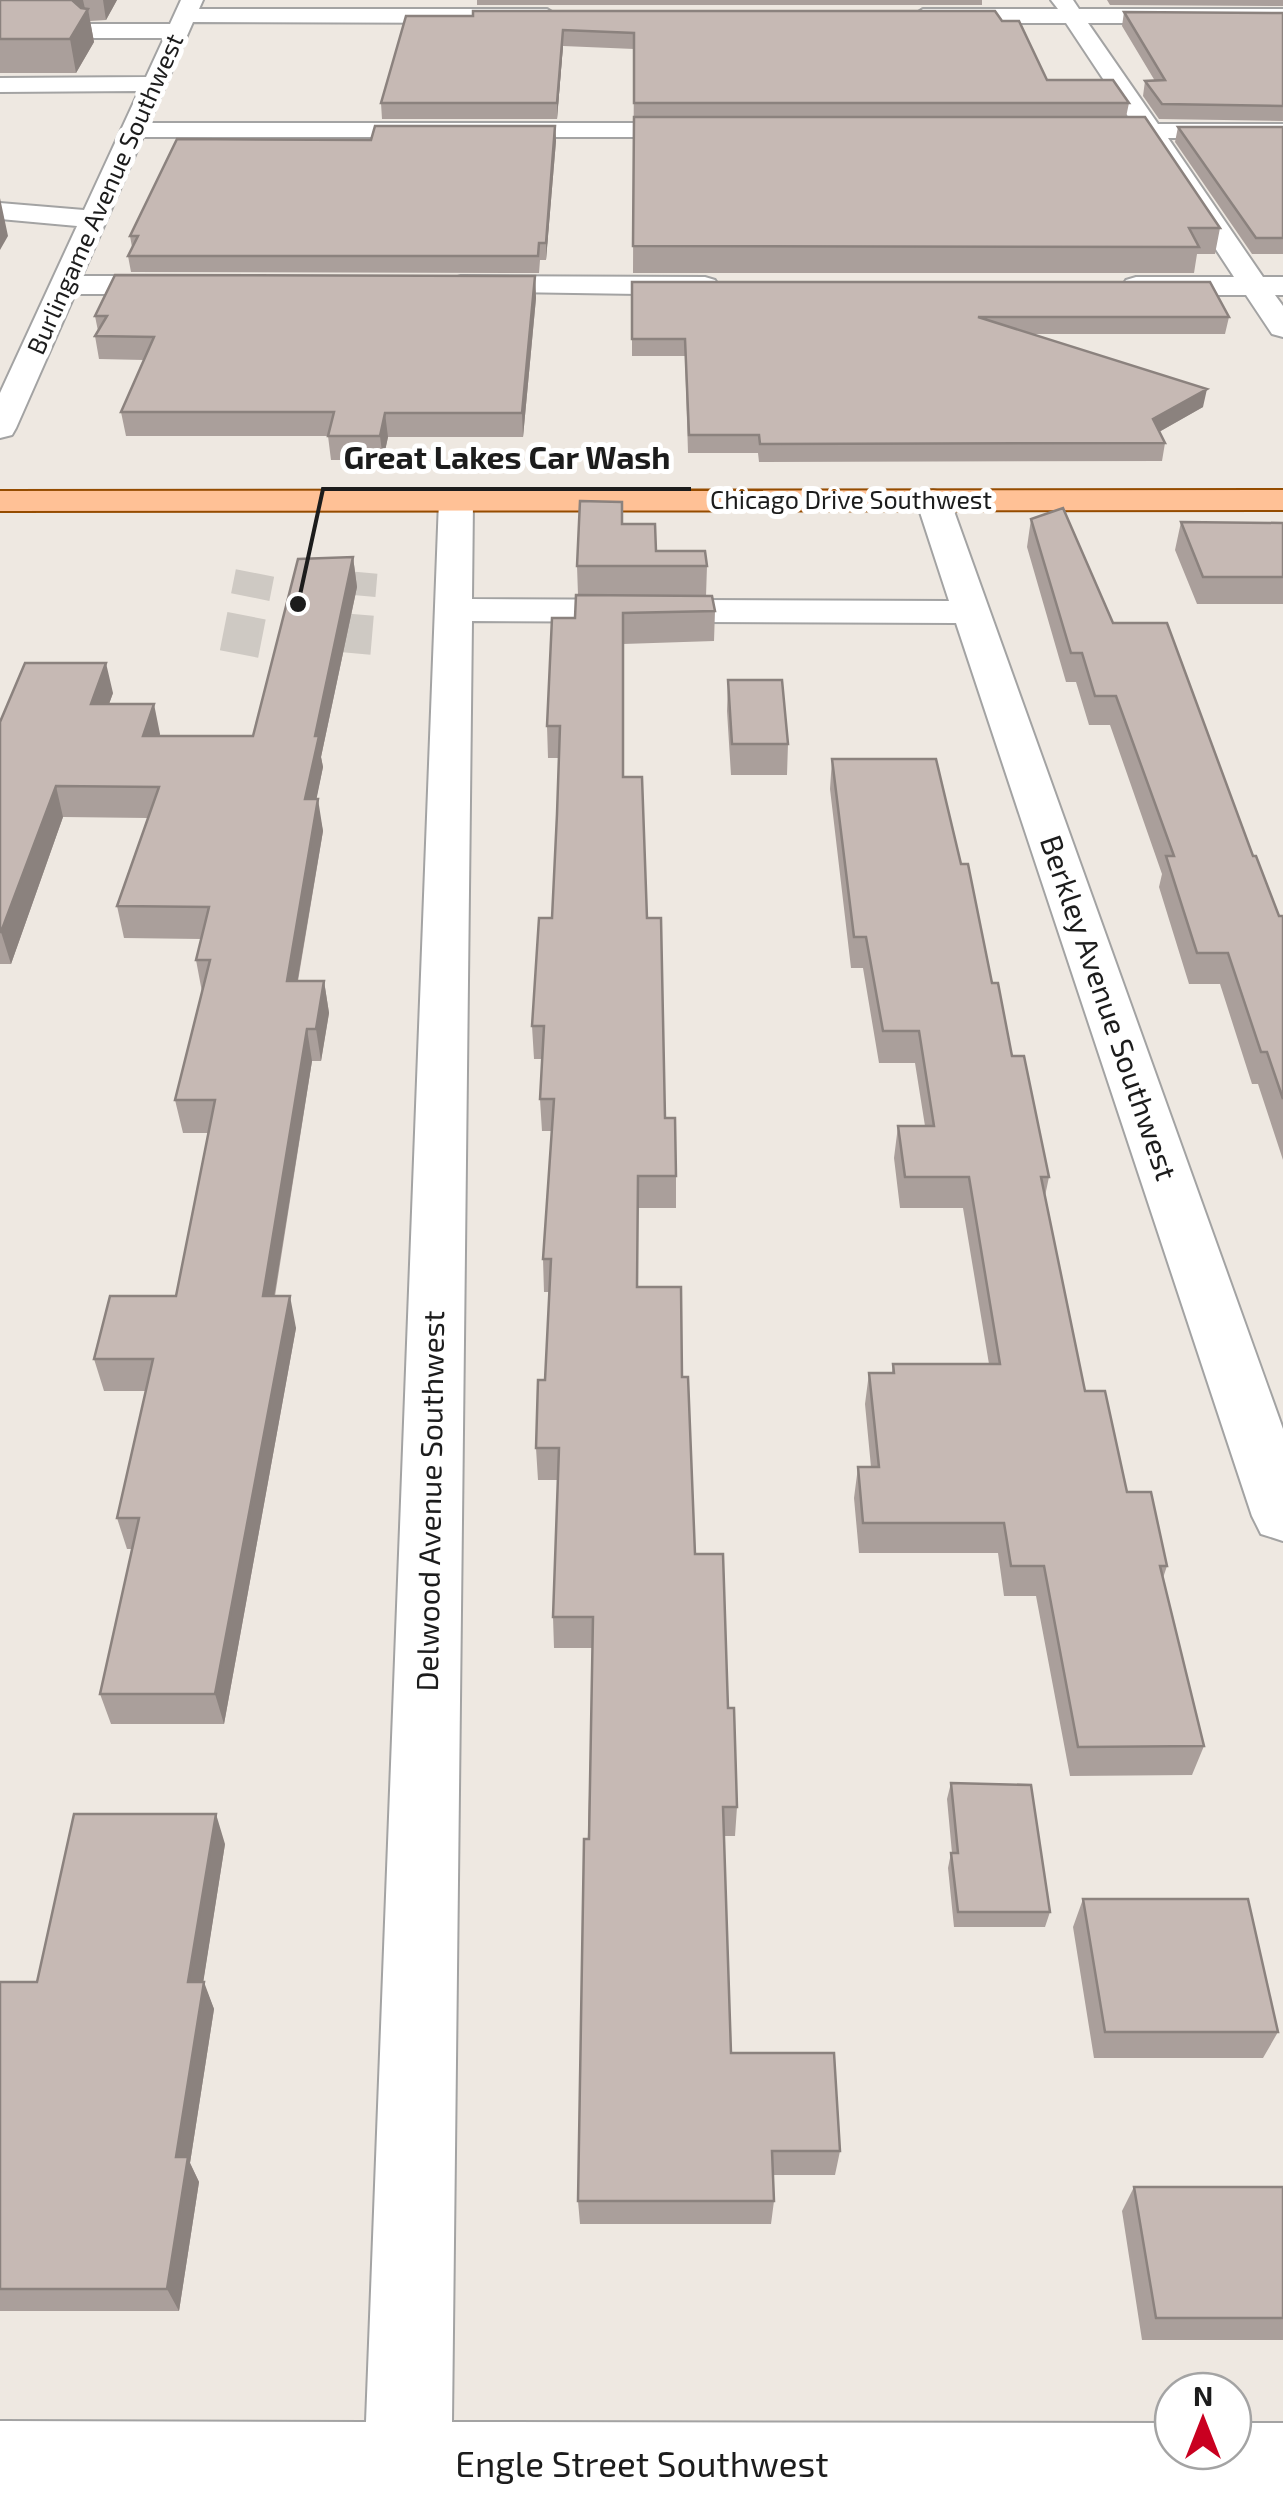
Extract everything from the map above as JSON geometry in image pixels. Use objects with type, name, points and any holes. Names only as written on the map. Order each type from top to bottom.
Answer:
[{"type":"main road","name":"Chicago Drive Southwest","points":[[0,501],[1283,500]]},
{"type":"street","points":[[89,32],[185,16],[455,8],[568,16]]},
{"type":"street","points":[[1066,8],[1148,131],[1269,286],[1283,328]]},
{"type":"street","points":[[895,16],[1066,8],[1283,16]]},
{"type":"street","name":"Burlingame Avenue Southwest","points":[[0,428],[185,16]]},
{"type":"street","points":[[0,85],[149,94]]},
{"type":"street","points":[[0,103],[149,94]]},
{"type":"street","points":[[132,130],[730,130]]},
{"type":"street","points":[[1048,130],[1283,131]]},
{"type":"street","points":[[0,211],[94,219]]},
{"type":"street","points":[[66,285],[205,285]]},
{"type":"street","points":[[423,286],[740,286]]},
{"type":"street","points":[[1117,286],[1269,286]]},
{"type":"street","name":"Berkley Avenue Southwest","points":[[933,500],[1283,1516]]},
{"type":"street","name":"Delwood Avenue Southwest","points":[[408,2482],[456,501]]},
{"type":"street","points":[[452,610],[971,612]]},
{"type":"street","name":"Engle Street Southwest","points":[[0,2465],[408,2482],[1283,2467]]},
{"type":"building","points":[[0,0],[72,0],[88,9],[70,39],[0,39]]},
{"type":"building","points":[[473,11],[995,11],[1002,21],[1019,21],[1047,80],[1113,80],[1129,103],[634,103],[634,33],[563,30],[557,103],[381,103],[406,16],[473,16]]},
{"type":"building","points":[[1124,12],[1283,13],[1283,106],[1162,104],[1145,81],[1165,80]]},
{"type":"building","points":[[634,117],[1145,117],[1220,228],[1189,228],[1199,247],[633,246]]},
{"type":"building","points":[[375,126],[555,126],[546,243],[539,243],[538,256],[128,256],[138,236],[130,236],[177,139],[371,140]]},
{"type":"building","points":[[1178,127],[1283,127],[1283,238],[1256,238]]},
{"type":"building","points":[[115,275],[535,276],[522,413],[385,413],[380,436],[328,436],[334,412],[121,412],[154,337],[95,336],[107,316],[95,316]]},
{"type":"building","points":[[632,282],[1210,282],[1229,317],[978,317],[1207,389],[1153,419],[1165,443],[760,444],[759,435],[689,435],[685,339],[632,339]]},
{"type":"building","points":[[580,501],[622,502],[622,524],[655,524],[656,551],[705,551],[707,566],[577,566]]},
{"type":"building","points":[[1063,508],[1113,623],[1167,623],[1253,856],[1279,916],[1283,916],[1283,1099],[1267,1052],[1261,1052],[1228,953],[1197,953],[1166,856],[1174,856],[1116,696],[1095,696],[1082,653],[1071,653],[1031,519]]},
{"type":"building","points":[[1181,522],[1283,523],[1283,577],[1203,577]]},
{"type":"building","points":[[353,557],[305,799],[318,799],[287,981],[324,981],[316,1029],[307,1029],[263,1296],[290,1296],[215,1694],[100,1694],[139,1518],[117,1518],[153,1359],[94,1359],[110,1296],[176,1296],[215,1100],[175,1100],[210,960],[196,960],[209,907],[117,906],[159,787],[56,786],[0,932],[0,722],[25,663],[106,663],[91,704],[154,704],[143,736],[253,736],[298,559]]},
{"type":"building","points":[[576,595],[712,596],[715,611],[623,613],[623,777],[642,777],[647,918],[661,918],[665,1118],[675,1118],[676,1176],[638,1176],[637,1287],[681,1287],[682,1377],[688,1377],[695,1554],[723,1554],[728,1708],[734,1708],[737,1807],[723,1807],[731,2053],[834,2053],[840,2151],[772,2151],[774,2201],[578,2201],[584,1839],[589,1839],[593,1617],[553,1617],[559,1448],[536,1448],[538,1380],[545,1380],[551,1259],[543,1259],[554,1099],[540,1099],[544,1026],[532,1026],[539,918],[552,918],[560,726],[547,726],[552,618],[575,618]]},
{"type":"building","points":[[728,680],[782,680],[788,744],[732,744]]},
{"type":"building","points":[[832,759],[936,759],[961,864],[968,864],[992,983],[998,983],[1012,1056],[1024,1056],[1049,1177],[1041,1177],[1085,1391],[1105,1391],[1127,1492],[1151,1492],[1167,1566],[1160,1566],[1204,1746],[1078,1747],[1044,1566],[1011,1566],[1004,1523],[863,1523],[858,1467],[879,1467],[869,1373],[894,1373],[893,1364],[1000,1364],[969,1177],[905,1177],[898,1126],[934,1126],[919,1031],[883,1031],[866,937],[854,937]]},
{"type":"building","points":[[951,1783],[1031,1785],[1050,1912],[958,1912],[951,1853],[958,1853]]},
{"type":"building","points":[[74,1814],[216,1814],[188,1982],[204,1982],[176,2157],[188,2157],[167,2289],[0,2289],[0,1982],[37,1982]]},
{"type":"building","points":[[1083,1899],[1248,1899],[1278,2032],[1105,2032]]},
{"type":"building","points":[[1134,2187],[1283,2187],[1283,2318],[1156,2318]]},
{"type":"tunnel","points":[[351,653],[358,572]]},
{"type":"tunnel","points":[[239,654],[255,573]]},
{"type":"place","name":"Great Lakes Car Wash","points":[[298,604]]}]
